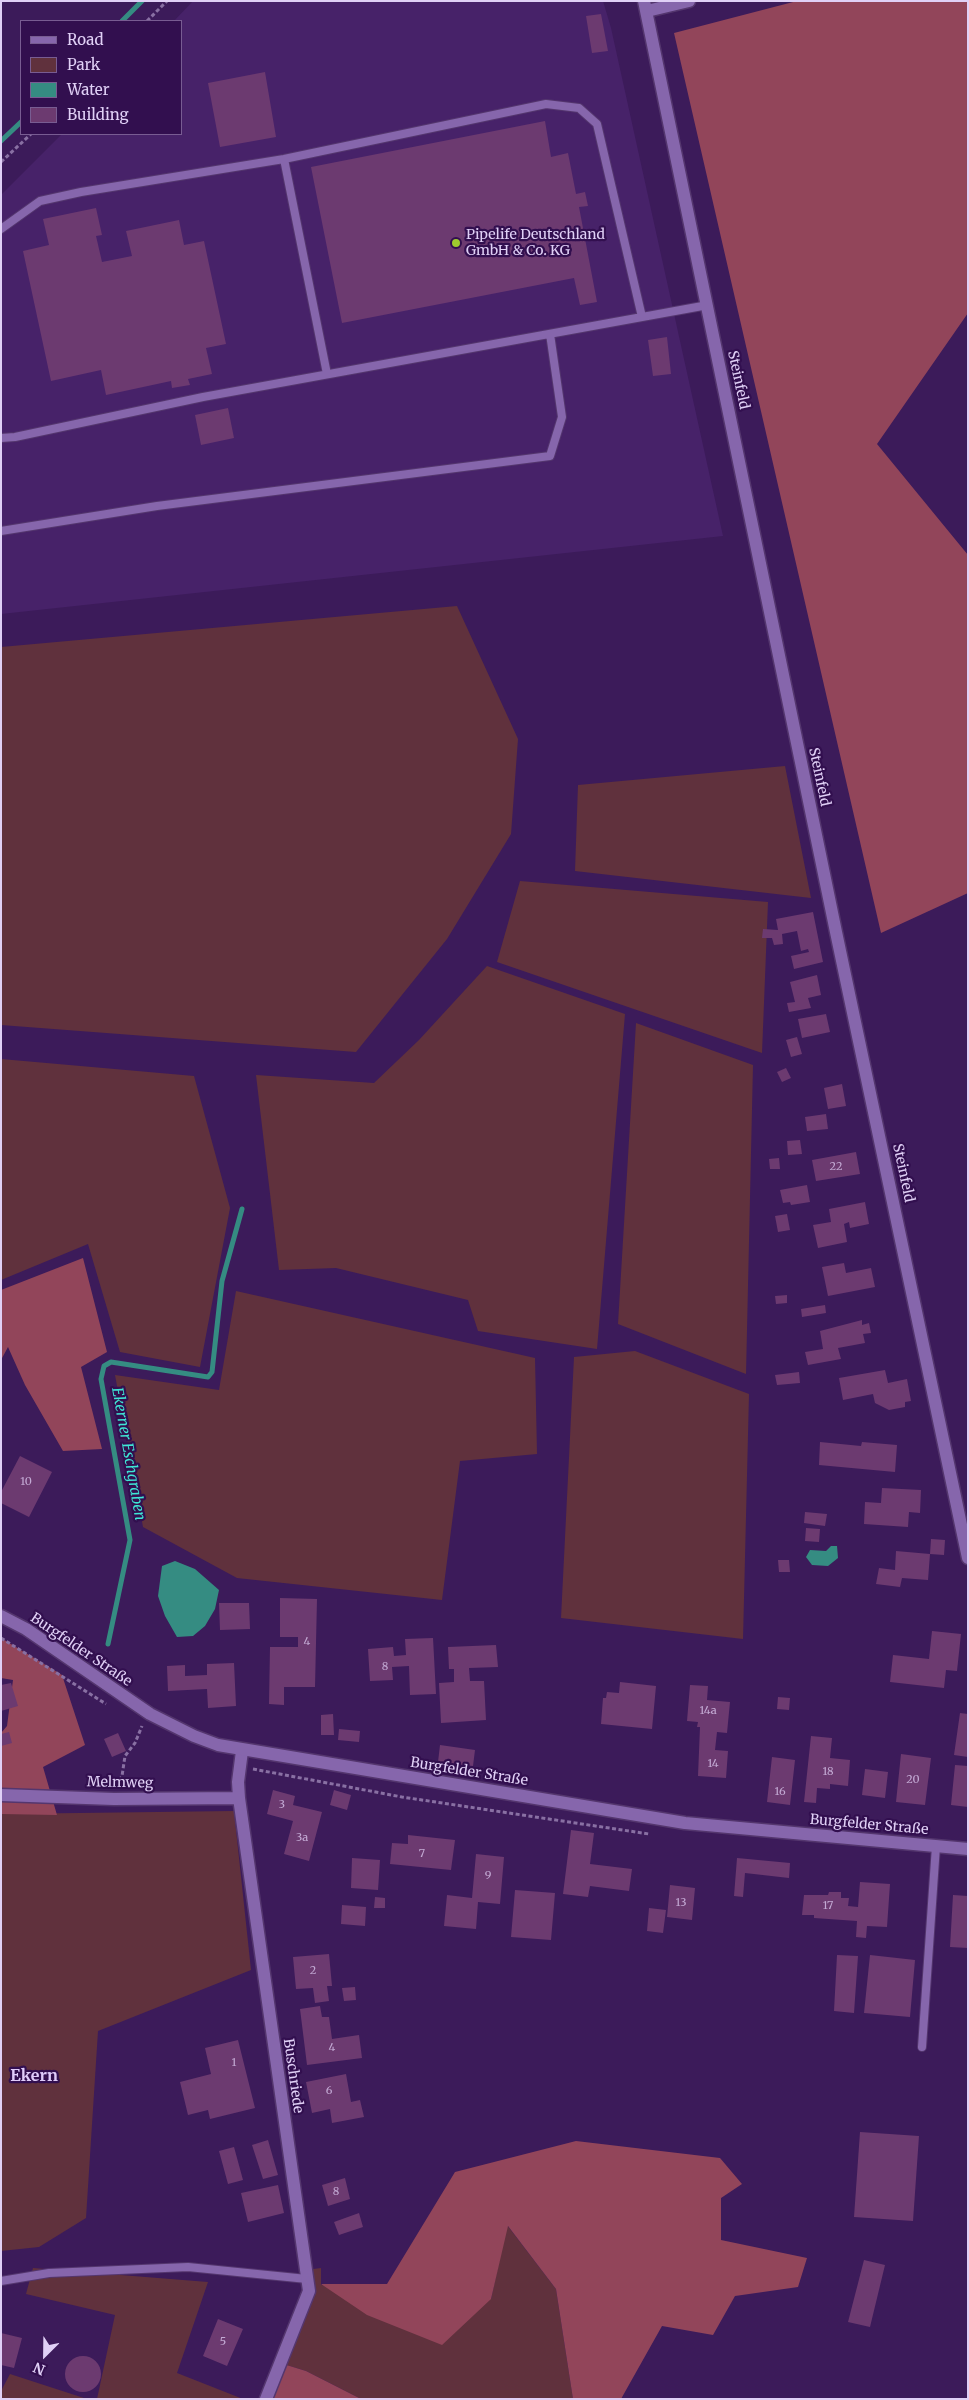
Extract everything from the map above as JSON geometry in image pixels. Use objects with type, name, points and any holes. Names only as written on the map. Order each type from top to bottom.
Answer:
[{"type":"street","points":[[646,6],[689,1]]},
{"type":"street","name":"Steinfeld","points":[[646,6],[839,949],[968,1558]]},
{"type":"street","name":"Burgfelder Straße","points":[[1,1616],[26,1629],[158,1718],[194,1736],[242,1751],[685,1823],[968,1849]]},
{"type":"street","name":"Buschriede","points":[[242,1751],[238,1782],[239,1798],[309,2290],[266,2399]]},
{"type":"street","name":"Melmweg","points":[[1,1795],[114,1798],[239,1798]]},
{"type":"lane","points":[[1,229],[40,202],[81,192],[284,159],[546,104],[578,108],[597,124],[642,317]]},
{"type":"lane","points":[[284,159],[327,374]]},
{"type":"lane","points":[[1,438],[15,438],[203,397],[708,305]]},
{"type":"lane","points":[[1,530],[157,506],[550,456],[562,417],[550,334]]},
{"type":"lane","points":[[922,2047],[936,1846]]},
{"type":"lane","points":[[1,2281],[50,2274],[188,2267],[307,2279]]},
{"type":"path","points":[[148,20],[168,1]]},
{"type":"path","points":[[1,162],[30,135]]},
{"type":"path","points":[[114,1798],[114,1788],[122,1776],[125,1756],[135,1743],[142,1725]]},
{"type":"shaded area","points":[[193,1],[603,1],[611,28],[723,536],[1,614],[1,195],[61,135],[182,135],[182,20],[175,20]]},
{"type":"shaded area","points":[[797,1],[968,1],[968,313],[877,444],[968,555],[968,893],[881,933],[674,33]]},
{"type":"shaded area","points":[[83,1258],[107,1352],[81,1367],[102,1449],[63,1451],[25,1385],[8,1347],[1,1360],[1,1290]]},
{"type":"shaded area","points":[[1,1638],[62,1675],[85,1745],[43,1767],[57,1815],[1,1814],[1,1733],[7,1726],[13,1680],[1,1678]]},
{"type":"shaded area","points":[[576,2141],[720,2158],[742,2184],[721,2198],[721,2240],[807,2258],[798,2287],[735,2296],[713,2335],[662,2326],[621,2399],[573,2399],[556,2289],[508,2226],[491,2299],[442,2345],[367,2315],[321,2284],[387,2284],[455,2172]]},
{"type":"shaded area","points":[[280,2363],[306,2371],[361,2399],[266,2399]]},
{"type":"green space","points":[[457,606],[518,739],[511,834],[447,939],[356,1052],[1,1025],[1,647]]},
{"type":"green space","points":[[785,766],[811,898],[575,871],[578,785]]},
{"type":"green space","points":[[520,881],[768,902],[762,1053],[497,962]]},
{"type":"green space","points":[[487,966],[625,1014],[597,1349],[478,1331],[468,1300],[336,1268],[279,1270],[256,1075],[374,1083],[419,1040]]},
{"type":"green space","points":[[636,1023],[753,1065],[746,1374],[618,1324]]},
{"type":"green space","points":[[1,1059],[194,1076],[230,1208],[200,1367],[120,1352],[88,1244],[1,1280]]},
{"type":"green space","points":[[236,1291],[535,1358],[537,1454],[460,1461],[442,1600],[237,1578],[143,1527],[115,1375],[219,1390]]},
{"type":"green space","points":[[635,1351],[749,1394],[743,1639],[561,1618],[574,1357]]},
{"type":"green space","points":[[234,1811],[251,1970],[98,2031],[86,2218],[39,2247],[1,2251],[1,1814]]},
{"type":"green space","points":[[507,2225],[556,2289],[573,2399],[361,2399],[306,2371],[280,2363],[309,2291],[306,2270],[321,2268],[321,2285],[491,2299]]},
{"type":"green space","points":[[33,2268],[208,2282],[177,2373],[243,2399],[97,2399],[115,2315],[26,2294]]},
{"type":"green space","points":[[10,2374],[87,2399],[1,2399],[1,2391]]},
{"type":"water","points":[[831,1546],[837,1546],[838,1558],[828,1566],[812,1565],[806,1557],[810,1550],[826,1551]]},
{"type":"water","points":[[175,1561],[195,1569],[219,1590],[215,1609],[205,1626],[193,1636],[177,1637],[165,1616],[158,1596],[162,1566]]},
{"type":"building","points":[[601,14],[608,51],[592,53],[586,16]]},
{"type":"building","points":[[265,72],[276,137],[220,147],[208,83]]},
{"type":"building","name":"Pipelife Deutschland GmbH & Co. KG","points":[[545,121],[551,157],[568,153],[576,194],[585,192],[588,206],[579,207],[597,302],[580,305],[574,278],[342,323],[311,167]]},
{"type":"building","points":[[96,208],[102,235],[96,236],[102,262],[132,256],[126,231],[179,220],[184,245],[204,241],[226,344],[206,348],[212,374],[188,379],[190,385],[172,388],[171,381],[106,395],[101,370],[51,381],[23,251],[49,245],[43,219]]},
{"type":"building","points":[[667,337],[671,374],[653,376],[648,340]]},
{"type":"building","points":[[228,408],[234,438],[201,445],[195,415]]},
{"type":"building","points":[[813,912],[823,962],[794,969],[791,956],[809,952],[808,949],[801,951],[797,931],[782,934],[783,944],[774,945],[772,938],[762,938],[763,929],[778,930],[776,919]]},
{"type":"building","points":[[817,975],[821,995],[808,998],[811,1008],[789,1012],[787,1003],[795,1002],[790,982]]},
{"type":"building","points":[[826,1014],[830,1032],[802,1038],[798,1019]]},
{"type":"building","points":[[797,1037],[802,1054],[791,1057],[786,1040]]},
{"type":"building","points":[[786,1068],[791,1078],[782,1082],[777,1072]]},
{"type":"building","points":[[842,1084],[846,1106],[828,1109],[824,1088]]},
{"type":"building","points":[[826,1114],[828,1129],[807,1131],[805,1117]]},
{"type":"building","points":[[800,1140],[802,1154],[788,1155],[787,1141]]},
{"type":"building","points":[[856,1152],[860,1174],[816,1181],[812,1160]]},
{"type":"building","points":[[779,1158],[780,1169],[770,1169],[769,1159]]},
{"type":"building","points":[[807,1185],[810,1202],[791,1205],[790,1202],[783,1203],[780,1190]]},
{"type":"building","points":[[865,1202],[869,1224],[850,1228],[849,1222],[844,1224],[847,1242],[818,1248],[813,1225],[831,1222],[829,1209]]},
{"type":"building","points":[[787,1214],[790,1230],[778,1232],[775,1216]]},
{"type":"building","points":[[844,1263],[846,1273],[871,1268],[875,1287],[828,1296],[822,1267]]},
{"type":"building","points":[[787,1295],[787,1303],[776,1304],[775,1296]]},
{"type":"building","points":[[825,1305],[826,1313],[802,1317],[801,1309]]},
{"type":"building","points":[[862,1320],[862,1325],[869,1323],[871,1333],[863,1334],[865,1343],[838,1348],[841,1359],[808,1365],[805,1352],[823,1349],[820,1331]]},
{"type":"building","points":[[885,1370],[888,1383],[907,1379],[911,1401],[905,1402],[905,1407],[889,1410],[875,1403],[873,1394],[843,1400],[839,1378]]},
{"type":"building","points":[[799,1372],[800,1383],[777,1385],[775,1375]]},
{"type":"building","points":[[820,1442],[861,1446],[862,1442],[897,1445],[895,1472],[819,1465]]},
{"type":"building","points":[[20,1456],[52,1472],[29,1517],[1,1503],[1,1492]]},
{"type":"building","points":[[882,1488],[921,1490],[920,1513],[909,1512],[908,1527],[864,1524],[865,1502],[881,1503]]},
{"type":"building","points":[[805,1512],[827,1514],[825,1526],[804,1523]]},
{"type":"building","points":[[806,1528],[820,1529],[819,1542],[805,1541]]},
{"type":"building","points":[[931,1539],[945,1540],[944,1555],[930,1554]]},
{"type":"building","points":[[896,1551],[930,1554],[928,1580],[902,1578],[900,1587],[876,1584],[879,1568],[895,1570]]},
{"type":"building","points":[[778,1560],[789,1560],[790,1572],[779,1572]]},
{"type":"building","points":[[280,1598],[317,1599],[315,1687],[284,1687],[284,1705],[269,1704],[270,1647],[298,1647],[298,1637],[280,1637]]},
{"type":"building","points":[[219,1603],[249,1603],[250,1629],[220,1630]]},
{"type":"building","points":[[932,1631],[961,1634],[957,1671],[946,1670],[944,1688],[890,1682],[893,1655],[929,1659]]},
{"type":"building","points":[[433,1638],[436,1694],[410,1695],[409,1666],[392,1667],[393,1680],[370,1681],[368,1649],[393,1647],[394,1656],[406,1655],[405,1639]]},
{"type":"building","points":[[496,1645],[498,1667],[469,1668],[470,1681],[484,1681],[486,1720],[441,1723],[439,1683],[454,1682],[454,1669],[449,1669],[448,1647]]},
{"type":"building","points":[[234,1663],[236,1706],[208,1708],[207,1689],[168,1691],[167,1666],[185,1665],[185,1676],[207,1675],[207,1664]]},
{"type":"building","points":[[620,1682],[656,1686],[652,1729],[601,1724],[603,1698],[606,1698],[607,1692],[619,1693]]},
{"type":"building","points":[[11,1683],[18,1706],[1,1711],[1,1685]]},
{"type":"building","points":[[690,1685],[708,1686],[707,1700],[730,1702],[727,1733],[717,1732],[715,1750],[728,1751],[726,1778],[698,1776],[700,1727],[697,1727],[698,1722],[687,1721]]},
{"type":"building","points":[[778,1697],[790,1698],[789,1710],[777,1709]]},
{"type":"building","points":[[960,1713],[968,1714],[968,1757],[954,1755]]},
{"type":"building","points":[[333,1714],[334,1735],[321,1735],[321,1715]]},
{"type":"building","points":[[339,1729],[360,1731],[359,1742],[338,1740]]},
{"type":"building","points":[[9,1732],[12,1743],[1,1746],[1,1734]]},
{"type":"building","points":[[118,1733],[126,1751],[112,1757],[104,1739]]},
{"type":"building","points":[[811,1736],[832,1738],[830,1758],[850,1760],[848,1786],[830,1784],[830,1789],[817,1788],[816,1803],[804,1802]]},
{"type":"building","points":[[440,1745],[475,1750],[473,1766],[438,1762]]},
{"type":"building","points":[[901,1754],[931,1758],[925,1805],[896,1802]]},
{"type":"building","points":[[772,1757],[795,1760],[790,1805],[767,1802]]},
{"type":"building","points":[[955,1765],[968,1766],[968,1807],[951,1805]]},
{"type":"building","points":[[865,1769],[888,1772],[885,1798],[862,1795]]},
{"type":"building","points":[[273,1790],[295,1796],[293,1805],[322,1812],[309,1861],[284,1854],[293,1821],[267,1814]]},
{"type":"building","points":[[334,1790],[351,1795],[347,1810],[330,1805]]},
{"type":"building","points":[[571,1830],[594,1833],[590,1864],[632,1869],[629,1891],[590,1886],[588,1897],[563,1894]]},
{"type":"building","points":[[408,1835],[455,1840],[451,1870],[390,1864],[392,1843],[408,1844]]},
{"type":"building","points":[[476,1854],[504,1857],[500,1904],[478,1902],[476,1929],[444,1926],[447,1895],[472,1898]]},
{"type":"building","points":[[352,1858],[380,1860],[378,1890],[351,1888]]},
{"type":"building","points":[[737,1858],[790,1863],[789,1878],[745,1873],[743,1897],[734,1896]]},
{"type":"building","points":[[860,1882],[890,1884],[887,1927],[867,1926],[866,1938],[856,1937],[857,1921],[814,1918],[814,1915],[802,1915],[804,1895],[828,1895],[829,1892],[841,1892],[841,1898],[849,1898],[848,1906],[858,1907]]},
{"type":"building","points":[[670,1885],[695,1888],[692,1920],[667,1917]]},
{"type":"building","points":[[515,1890],[555,1893],[551,1940],[511,1937]]},
{"type":"building","points":[[953,1895],[968,1896],[968,1948],[950,1947]]},
{"type":"building","points":[[375,1897],[385,1898],[385,1908],[374,1908]]},
{"type":"building","points":[[342,1905],[366,1907],[365,1926],[341,1924]]},
{"type":"building","points":[[649,1908],[666,1910],[663,1933],[647,1931]]},
{"type":"building","points":[[329,1954],[332,1986],[327,1986],[329,2001],[315,2003],[313,1988],[296,1989],[293,1957]]},
{"type":"building","points":[[837,1955],[858,1956],[854,2013],[834,2011]]},
{"type":"building","points":[[870,1955],[915,1960],[910,2017],[864,2013]]},
{"type":"building","points":[[355,1987],[356,2000],[344,2001],[342,1988]]},
{"type":"building","points":[[320,2006],[322,2017],[329,2017],[332,2039],[359,2035],[362,2058],[307,2065],[300,2009]]},
{"type":"building","points":[[238,2040],[255,2108],[210,2119],[208,2110],[188,2115],[180,2082],[211,2074],[205,2048]]},
{"type":"building","points":[[346,2074],[351,2102],[360,2100],[364,2117],[332,2123],[330,2109],[312,2113],[306,2082]]},
{"type":"building","points":[[860,2132],[919,2136],[913,2221],[854,2217]]},
{"type":"building","points":[[268,2140],[278,2175],[263,2179],[252,2145]]},
{"type":"building","points":[[234,2147],[243,2180],[228,2184],[219,2151]]},
{"type":"building","points":[[345,2178],[350,2199],[328,2206],[322,2185]]},
{"type":"building","points":[[278,2185],[284,2213],[248,2222],[241,2193]]},
{"type":"building","points":[[359,2213],[363,2227],[339,2235],[334,2222]]},
{"type":"building","points":[[864,2260],[885,2265],[870,2327],[848,2322]]},
{"type":"building","points":[[218,2319],[243,2329],[227,2366],[203,2356]]},
{"type":"building","points":[[1,2333],[22,2338],[14,2368],[1,2365]]},
{"type":"building","points":[[83,2356],[90,2357],[96,2361],[100,2367],[100,2381],[96,2387],[90,2391],[83,2392],[76,2391],[70,2387],[66,2381],[65,2374],[66,2367],[70,2361],[76,2357]]},
{"type":"waterway","points":[[123,20],[142,1]]},
{"type":"waterway","points":[[1,141],[20,123]]},
{"type":"waterway","name":"Ekerner Eschgraben","points":[[108,1644],[130,1540],[101,1379],[104,1366],[111,1362],[208,1377],[212,1372],[222,1281],[242,1209]]},
{"type":"place","name":"Pipelife Deutschland GmbH & Co. KG","points":[[456,243]]},
{"type":"district","name":"Ekern","points":[[34,2076]]}]
